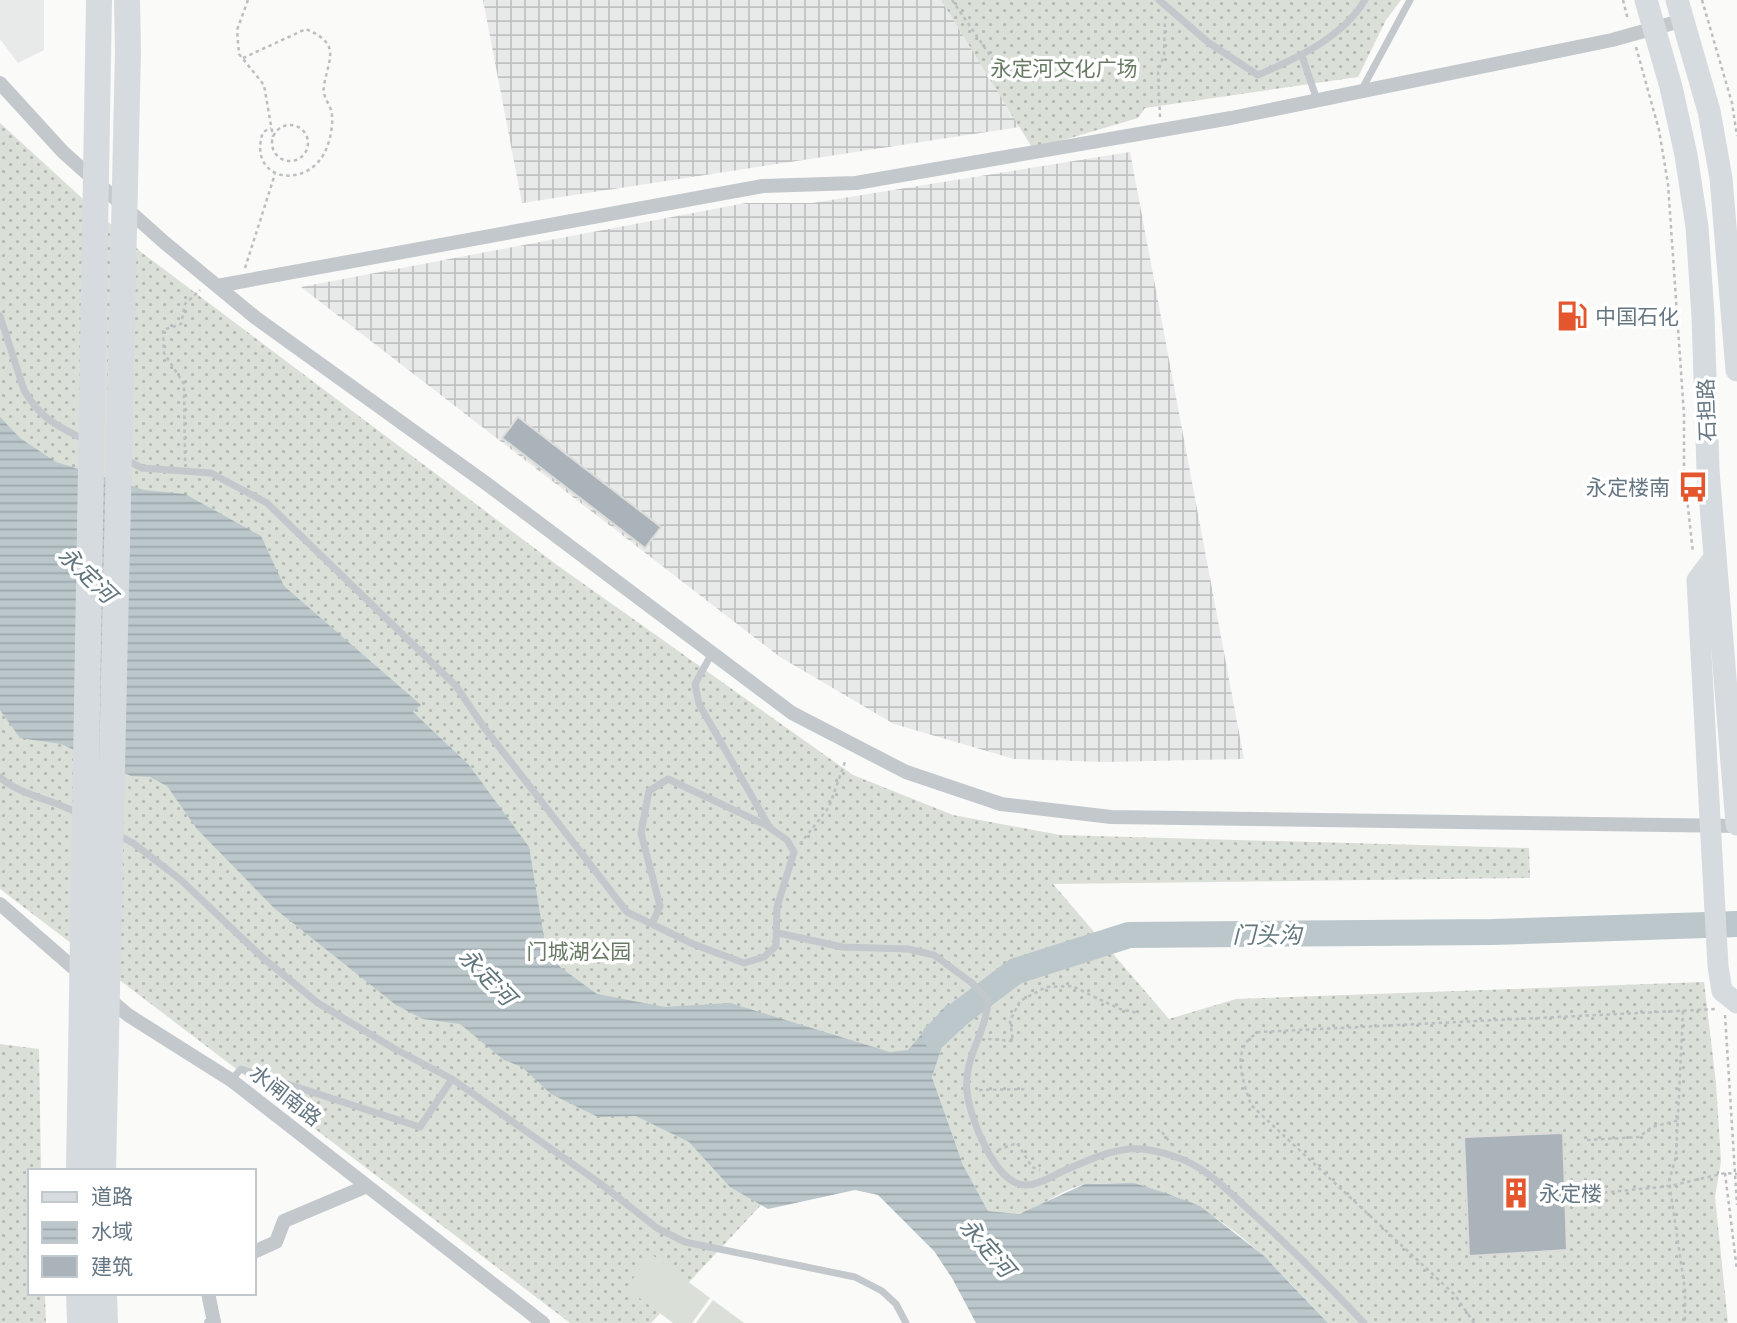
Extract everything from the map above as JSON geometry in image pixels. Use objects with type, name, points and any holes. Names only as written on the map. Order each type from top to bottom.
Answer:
[{"type":"highway","points":[[79,1169],[99,0]]},
{"type":"highway","points":[[103,1169],[127,0]]},
{"type":"highway","points":[[79,1295],[80,1323]]},
{"type":"highway","points":[[104,1295],[104,1323]]},
{"type":"main road","name":"石担路","points":[[1646,0],[1671,87],[1686,155],[1697,227],[1708,470],[1737,825]]},
{"type":"main road","name":"石担路","points":[[1681,10],[1709,111],[1721,178],[1735,303],[1737,370]]},
{"type":"street","points":[[214,283],[240,282],[763,186],[856,183],[1160,131],[1612,40],[1654,27],[1681,10]]},
{"type":"street","points":[[0,83],[63,152],[256,318],[487,484],[792,713],[906,772],[1001,804],[1111,817],[1737,825]]},
{"type":"street","points":[[1715,556],[1696,580],[1718,966],[1722,991],[1731,1006]]},
{"type":"street","name":"水闸南路","points":[[0,904],[128,1015],[231,1080],[543,1323]]},
{"type":"street","points":[[256,1251],[276,1242],[284,1221],[368,1186]]},
{"type":"street","points":[[208,1295],[214,1322],[211,1323]]},
{"type":"lane","points":[[1159,0],[1209,43],[1258,75],[1302,56],[1356,15],[1364,0]]},
{"type":"lane","points":[[1360,92],[1410,0]]},
{"type":"lane","points":[[1302,56],[1317,101]]},
{"type":"lane","points":[[0,316],[24,390],[30,400],[49,422],[95,445]]},
{"type":"lane","points":[[107,451],[142,468],[211,473],[267,503],[456,686],[483,726],[627,912],[693,944],[744,963],[764,957],[776,946],[777,907],[794,852],[787,840],[770,828],[668,779],[649,792],[641,833],[660,906],[652,924]]},
{"type":"lane","points":[[712,653],[695,684],[699,704],[770,828]]},
{"type":"lane","points":[[0,777],[9,785],[59,803],[91,820]]},
{"type":"lane","points":[[101,826],[133,843],[181,880],[263,958],[318,1003],[452,1079],[601,1184],[657,1228],[685,1242],[855,1277],[882,1291],[896,1304],[905,1323]]},
{"type":"lane","points":[[778,933],[842,947],[908,949],[934,955],[971,983],[988,1000],[985,1021],[973,1049],[967,1090],[970,1107],[988,1153],[1010,1179],[1024,1185],[1036,1184],[1107,1155],[1130,1149],[1177,1157],[1207,1172],[1307,1262],[1364,1323]]},
{"type":"lane","points":[[231,1080],[241,1069],[420,1127],[452,1079]]},
{"type":"path","points":[[248,0],[237,30],[239,54],[264,85],[273,149],[281,159],[293,161],[303,156],[309,146],[307,135],[298,127],[286,125],[273,137]]},
{"type":"path","points":[[952,0],[996,64],[1024,78]]},
{"type":"path","name":"石担路","points":[[1623,0],[1659,130],[1668,184],[1684,415],[1684,471],[1696,580]]},
{"type":"path","points":[[1702,0],[1731,103],[1737,136]]},
{"type":"path","points":[[1160,131],[1158,72],[1164,55],[1163,32],[1167,6]]},
{"type":"path","points":[[243,58],[306,29],[323,36],[331,48],[323,94],[331,112],[330,136],[326,150],[304,173],[295,177],[275,174],[264,163],[259,146],[263,132],[271,128]]},
{"type":"path","points":[[240,282],[275,174]]},
{"type":"path","points":[[185,471],[184,384],[163,353],[163,330],[181,324],[185,304],[214,283]]},
{"type":"path","points":[[794,852],[829,807],[842,775],[850,743]]},
{"type":"path","points":[[978,1038],[1013,1041],[1010,1021],[1020,1001],[1046,987],[1072,986],[1120,1009],[1138,1013]]},
{"type":"path","points":[[1474,1323],[1455,1296],[1251,1105],[1242,1078],[1241,1053],[1248,1038],[1259,1032],[1683,1011],[1731,1006],[1737,1205]]},
{"type":"path","points":[[1683,1011],[1679,1120],[1676,1156],[1669,1181],[1685,1290],[1685,1323]]},
{"type":"path","points":[[967,1090],[1028,1089]]},
{"type":"path","points":[[1587,1140],[1639,1137],[1652,1126],[1679,1120]]},
{"type":"path","points":[[988,1153],[1017,1143],[1032,1167],[1054,1175]]},
{"type":"path","points":[[1590,1194],[1670,1185],[1725,1173],[1736,1174]]},
{"type":"path","points":[[1725,1173],[1737,1270]]},
{"type":"shaded area","points":[[0,0],[44,0],[44,50],[18,63],[0,39]]},
{"type":"shaded area","points":[[483,0],[941,0],[1020,127],[522,203]]},
{"type":"shaded area","points":[[1130,152],[1244,759],[1104,762],[1014,759],[894,724],[780,657],[301,287],[746,203],[812,203]]},
{"type":"green space","name":"永定河文化广场","points":[[941,0],[1401,0],[1386,20],[1358,77],[1145,108],[1138,118],[1033,149]]},
{"type":"green space","name":"门城湖公园","points":[[0,123],[141,252],[557,565],[853,775],[953,815],[1060,835],[1529,848],[1530,878],[1053,884],[1169,1019],[1236,999],[1704,982],[1716,1083],[1721,1161],[1715,1197],[1728,1323],[1328,1323],[1251,1245],[1194,1205],[1162,1192],[1128,1184],[1089,1184],[1071,1189],[1020,1213],[988,1211],[963,1165],[932,1077],[942,1047],[963,1026],[886,1071],[651,1323],[570,1323],[0,889]]},
{"type":"green space","points":[[0,1044],[39,1049],[41,1169],[28,1169],[28,1295],[45,1295],[46,1323],[0,1323]]},
{"type":"green space","points":[[651,1254],[710,1298],[692,1323],[673,1323],[626,1288]]},
{"type":"green space","points":[[713,1300],[744,1323],[696,1323]]},
{"type":"water","name":"永定河","points":[[0,417],[20,438],[56,462],[144,490],[185,494],[261,536],[284,586],[421,705],[413,712],[469,765],[529,847],[546,949],[561,968],[597,994],[665,1007],[730,1003],[890,1052],[908,1050],[947,1004],[960,1014],[967,1024],[942,1047],[932,1077],[963,1165],[988,1211],[1019,1214],[1085,1184],[1134,1183],[1166,1193],[1200,1206],[1264,1256],[1328,1323],[976,1323],[934,1251],[878,1195],[855,1190],[768,1209],[730,1187],[689,1142],[636,1116],[598,1117],[551,1094],[522,1067],[504,1060],[460,1024],[423,1019],[396,1005],[274,908],[197,829],[167,786],[150,777],[131,776],[61,744],[20,738],[0,710]]},
{"type":"building","points":[[518,417],[661,527],[645,548],[502,438]]},
{"type":"building","name":"永定楼","points":[[1563,1133],[1567,1250],[1469,1256],[1464,1137]]},
{"type":"waterway","name":"门头沟","points":[[935,1036],[960,1013],[1016,971],[1129,935],[1492,932],[1737,924]]},
{"type":"place","name":"中国石化","points":[[1572,316]]},
{"type":"place","name":"永定楼南","points":[[1693,487]]},
{"type":"place","name":"永定楼","points":[[1516,1193]]}]
